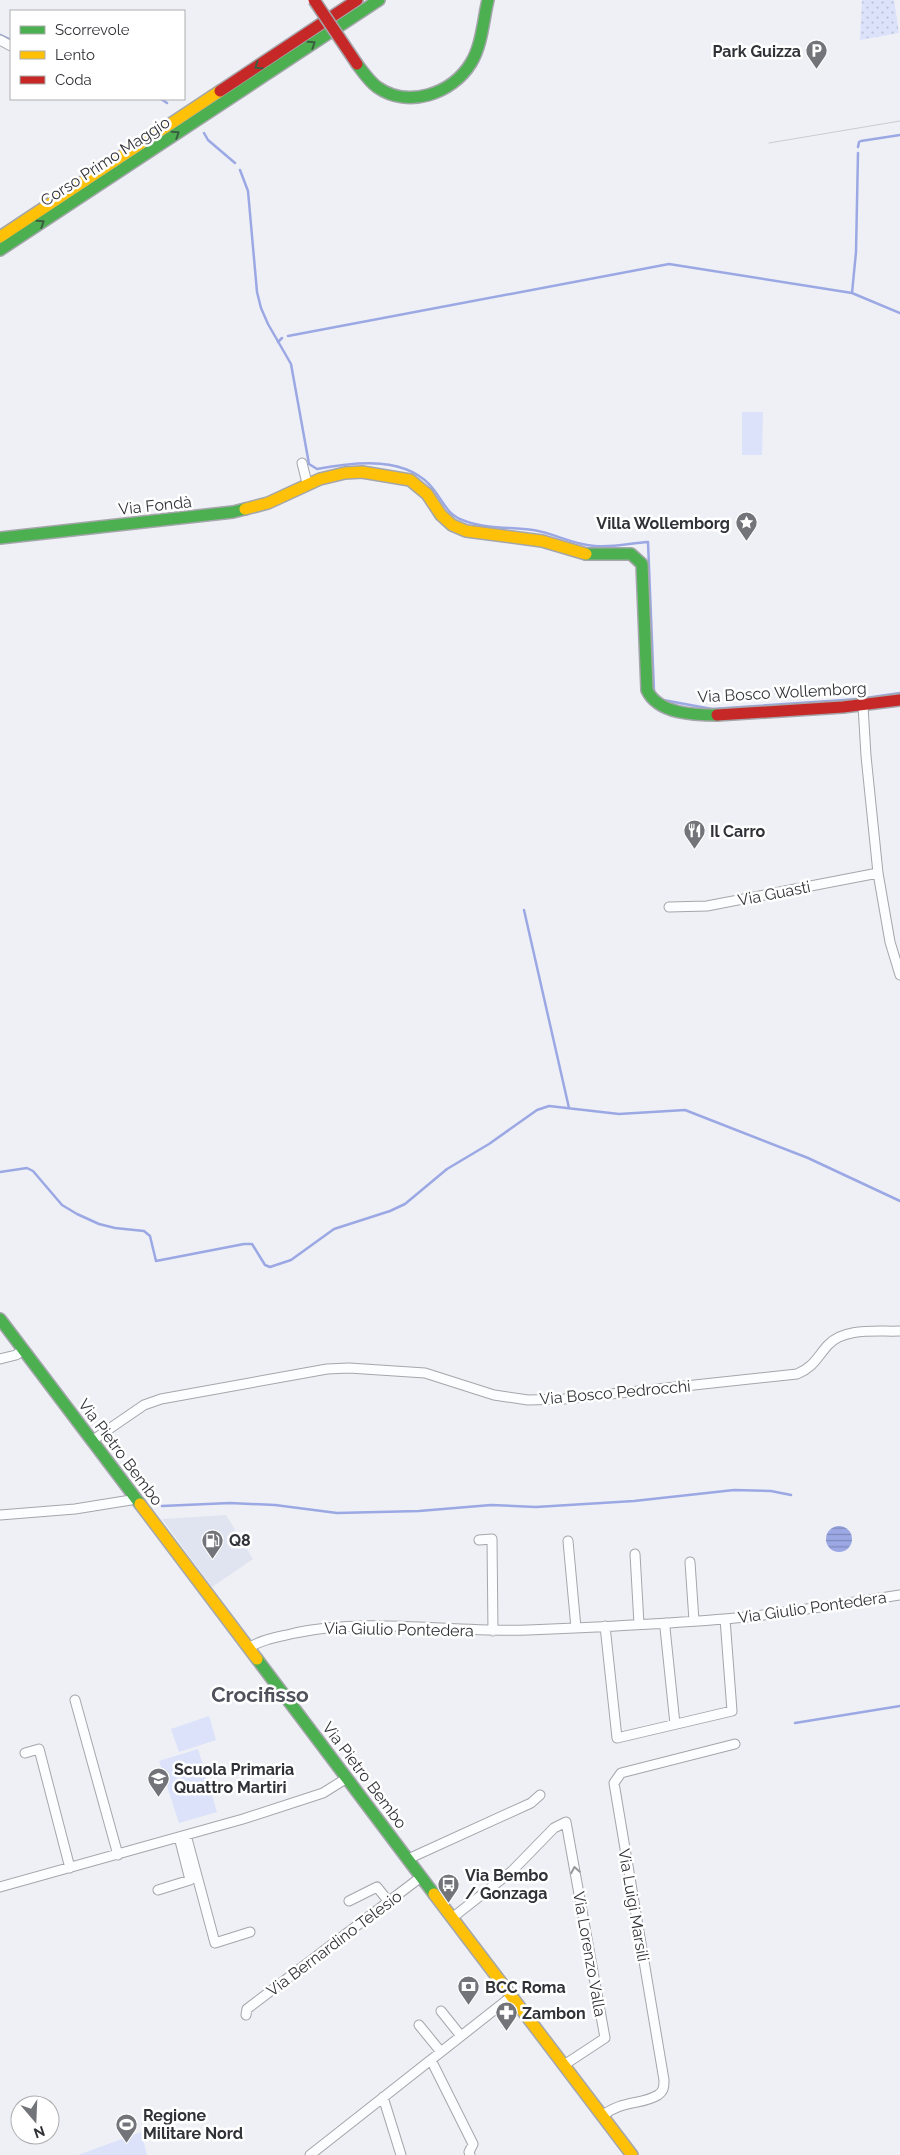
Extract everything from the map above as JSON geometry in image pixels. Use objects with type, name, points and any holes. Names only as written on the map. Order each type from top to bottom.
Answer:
[{"type":"main road","points":[[314,0],[371,82],[383,91],[398,96],[427,96],[442,92],[455,83],[472,62],[477,49],[488,0]]},
{"type":"main road","name":"Corso Primo Maggio","points":[[0,237],[357,0]]},
{"type":"main road","name":"Corso Primo Maggio","points":[[0,250],[379,0]]},
{"type":"main road","name":"Via Bosco Wollemborg","points":[[307,483],[334,475],[353,472],[403,477],[419,486],[427,494],[441,515],[452,525],[466,531],[542,541],[587,554],[631,554],[642,564],[648,690],[654,701],[662,706],[700,715],[731,715],[863,706],[900,700]]},
{"type":"main road","name":"Via Fondà","points":[[0,538],[232,512],[268,503],[307,483]]},
{"type":"main road","name":"Via Pietro Bembo","points":[[0,1319],[632,2155]]},
{"type":"street","points":[[302,463],[307,483]]},
{"type":"street","points":[[863,706],[878,873],[890,942],[900,975]]},
{"type":"street","name":"Via Guasti","points":[[669,907],[707,906],[878,873]]},
{"type":"street","name":"Via Bosco Pedrocchi","points":[[93,1440],[144,1404],[161,1399],[327,1369],[350,1368],[425,1373],[437,1375],[494,1396],[528,1400],[564,1399],[797,1374],[808,1369],[829,1344],[840,1336],[858,1332],[900,1331]]},
{"type":"street","points":[[0,1359],[18,1354],[23,1350]]},
{"type":"street","points":[[0,1515],[103,1505],[131,1500],[135,1497]]},
{"type":"street","name":"Via Giulio Pontedera","points":[[479,1540],[492,1539],[493,1631]]},
{"type":"street","points":[[568,1541],[576,1628]]},
{"type":"street","points":[[635,1554],[638,1624]]},
{"type":"street","points":[[690,1562],[694,1621]]},
{"type":"street","name":"Via Giulio Pontedera","points":[[248,1648],[265,1640],[324,1627],[367,1626],[493,1631],[576,1628],[726,1619],[900,1595]]},
{"type":"street","points":[[605,1626],[617,1738],[732,1711],[726,1619]]},
{"type":"street","points":[[666,1623],[675,1724]]},
{"type":"street","points":[[75,1700],[118,1855]]},
{"type":"street","name":"Via Luigi Marsili","points":[[602,2116],[623,2104],[659,2094],[663,2090],[664,2080],[614,1783],[616,1776],[621,1773],[735,1744]]},
{"type":"street","points":[[25,1753],[39,1749],[70,1868]]},
{"type":"street","points":[[0,1887],[118,1855],[323,1793],[347,1778]]},
{"type":"street","points":[[408,1859],[531,1803],[540,1795]]},
{"type":"street","name":"Via Lorenzo Valla","points":[[452,1918],[512,1871],[554,1828],[566,1822],[605,2038],[564,2065]]},
{"type":"street","points":[[158,1890],[190,1880],[182,1836]]},
{"type":"street","points":[[182,1836],[215,1943],[250,1932]]},
{"type":"street","name":"Via Bernardino Telesio","points":[[247,2012],[422,1877]]},
{"type":"street","points":[[349,1901],[377,1887],[389,1902]]},
{"type":"street","points":[[310,2155],[512,1996]]},
{"type":"street","points":[[441,2011],[460,2036]]},
{"type":"street","points":[[419,2025],[441,2052]]},
{"type":"street","points":[[430,2060],[473,2144],[469,2152],[470,2155]]},
{"type":"street","points":[[383,2097],[401,2155]]},
{"type":"shaded area","points":[[862,0],[894,0],[899,33],[860,40]]},
{"type":"shaded area","points":[[742,412],[763,412],[762,455],[742,455]]},
{"type":"shaded area","points":[[226,1515],[253,1559],[212,1587],[162,1519]]},
{"type":"shaded area","points":[[209,1716],[216,1740],[179,1752],[171,1729]]},
{"type":"shaded area","points":[[198,1749],[217,1812],[179,1823],[159,1761]]},
{"type":"shaded area","name":"Regione Militare Nord","points":[[141,2132],[147,2155],[78,2155]]},
{"type":"water","points":[[839,1526],[848,1530],[852,1539],[848,1548],[839,1552],[830,1548],[826,1539],[830,1530]]},
{"type":"waterway","points":[[0,35],[10,40]]},
{"type":"waterway","points":[[162,100],[167,103]]},
{"type":"waterway","points":[[204,133],[208,140],[235,163]]},
{"type":"waterway","points":[[858,147],[861,141],[900,135]]},
{"type":"waterway","points":[[852,293],[856,252],[858,153]]},
{"type":"waterway","points":[[240,170],[248,191],[257,292],[268,324],[291,364],[309,464],[317,469],[348,464],[380,464],[396,466],[410,471],[423,479],[434,490],[454,516],[473,524],[533,530],[587,545],[608,546],[648,542],[654,691],[657,696]]},
{"type":"waterway","points":[[288,336],[669,264],[852,293],[900,313]]},
{"type":"waterway","points":[[278,342],[282,338]]},
{"type":"waterway","points":[[663,700],[712,709],[859,699],[900,693]]},
{"type":"waterway","points":[[524,910],[569,1108]]},
{"type":"waterway","points":[[0,1172],[27,1168],[33,1171],[62,1205],[77,1214],[99,1224],[144,1231],[150,1236],[156,1261],[252,1244],[265,1265],[270,1267],[291,1260],[334,1229],[390,1211],[405,1204],[447,1169],[489,1144],[537,1110],[549,1106],[619,1114],[685,1110],[808,1158],[900,1201]]},
{"type":"waterway","points":[[162,1506],[230,1503],[275,1505],[337,1513],[419,1511],[491,1505],[536,1507],[634,1501],[734,1490],[771,1491],[791,1495]]},
{"type":"waterway","points":[[795,1723],[900,1706]]},
{"type":"tram line","points":[[769,143],[900,121]]},
{"type":"traffic: fast","points":[[0,250],[379,0]]},
{"type":"traffic: fast","points":[[357,64],[374,85],[389,94],[415,97],[429,95],[441,90],[463,74],[475,56],[488,0]]},
{"type":"traffic: fast","points":[[0,538],[233,512],[245,509]]},
{"type":"traffic: fast","points":[[586,554],[631,554],[642,564],[647,690],[652,698],[659,704],[678,712],[717,715]]},
{"type":"traffic: fast","points":[[0,1319],[140,1504]]},
{"type":"traffic: fast","points":[[257,1659],[434,1894]]},
{"type":"traffic: slow","points":[[0,237],[220,91]]},
{"type":"traffic: slow","points":[[245,509],[268,503],[320,479],[345,473],[362,472],[410,480],[427,494],[441,515],[452,525],[466,531],[542,541],[586,554]]},
{"type":"traffic: slow","points":[[140,1504],[257,1659]]},
{"type":"traffic: slow","points":[[434,1894],[632,2155]]},
{"type":"traffic: jam","points":[[314,0],[357,64]]},
{"type":"traffic: jam","points":[[220,91],[357,0]]},
{"type":"traffic: jam","points":[[717,715],[843,707],[900,700]]},
{"type":"place","name":"Park Guizza","points":[[817,70]]},
{"type":"place","name":"Villa Wollemborg","points":[[746,542]]},
{"type":"place","name":"Il Carro","points":[[694,850]]},
{"type":"place","name":"Q8","points":[[213,1559]]},
{"type":"place","name":"Scuola Primaria Quattro Martiri","points":[[158,1797]]},
{"type":"place","name":"Via Bembo / Gonzaga","points":[[449,1903]]},
{"type":"place","name":"BCC Roma","points":[[469,2006]]},
{"type":"place","name":"Zambon","points":[[506,2032]]},
{"type":"place","name":"Regione Militare Nord","points":[[127,2143]]},
{"type":"district","name":"Crocifisso","points":[[260,1695]]}]
